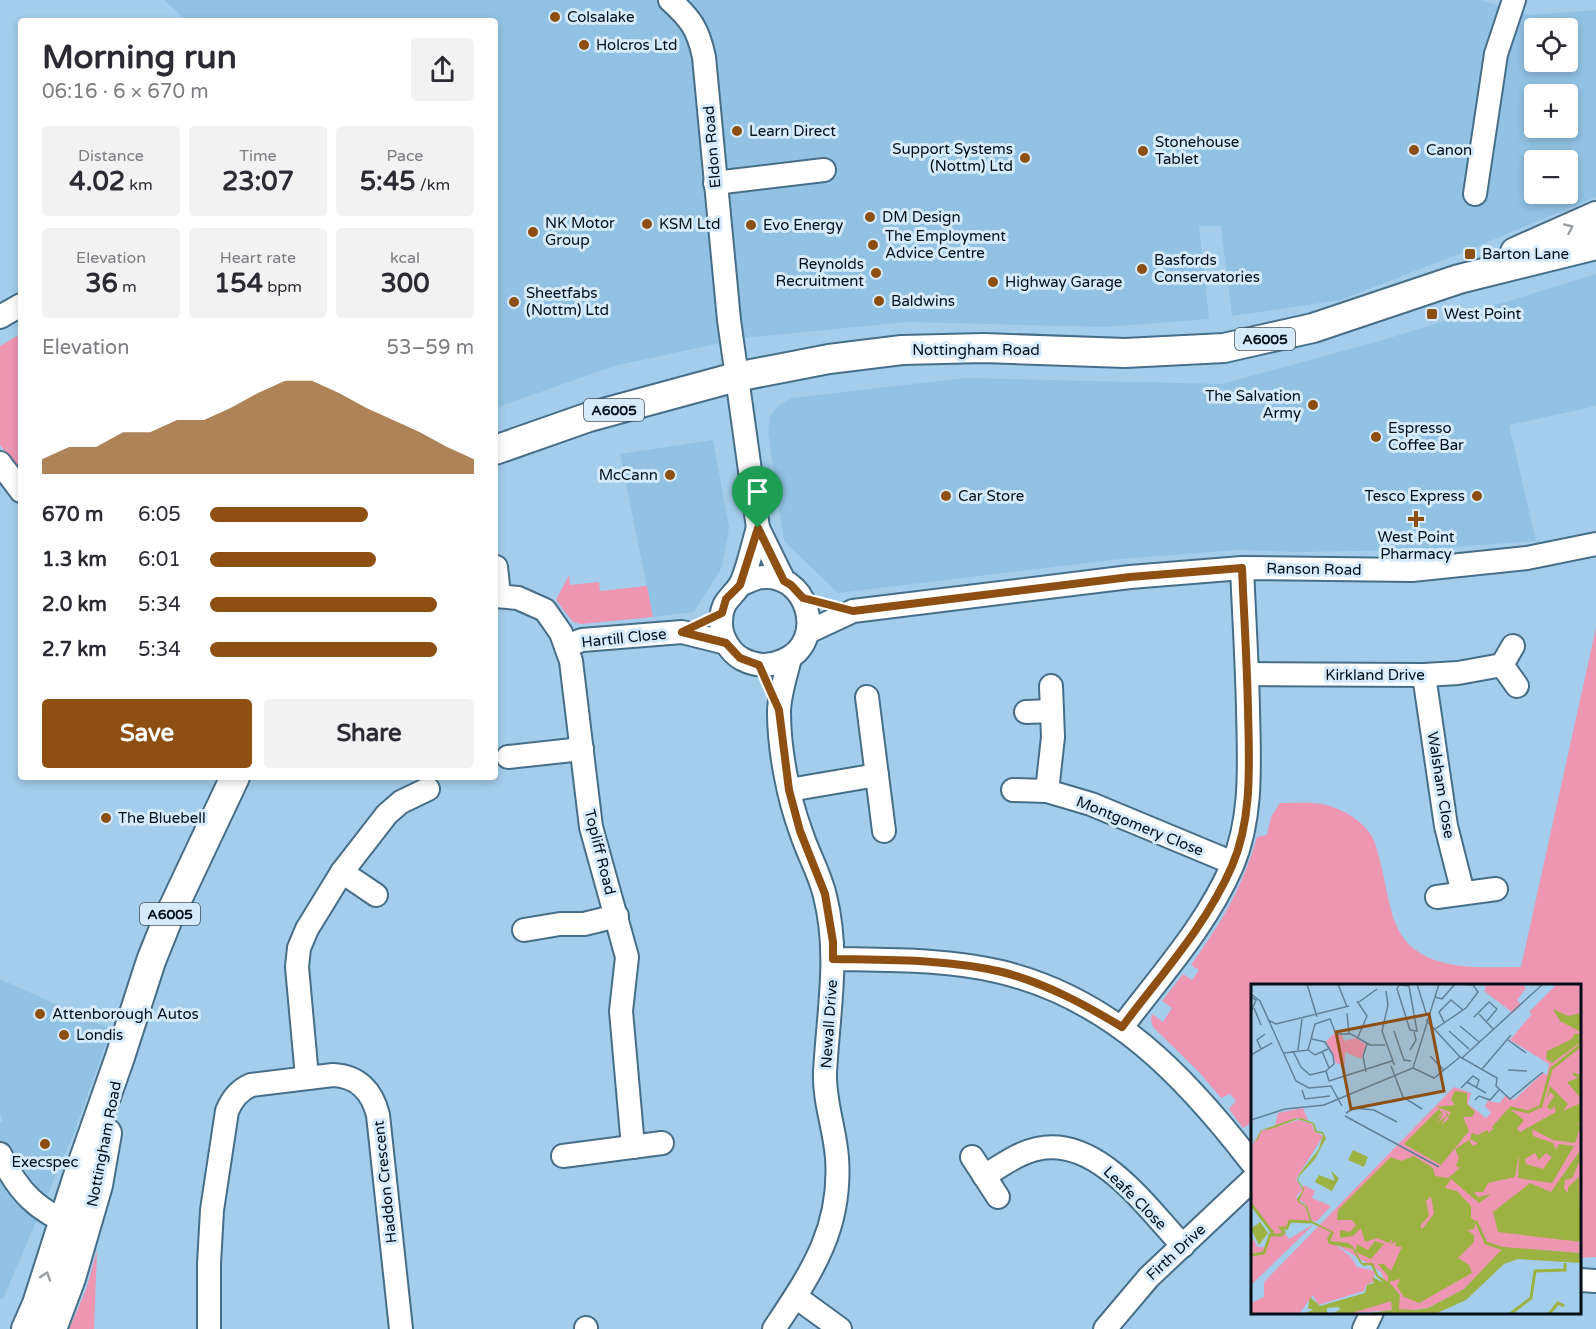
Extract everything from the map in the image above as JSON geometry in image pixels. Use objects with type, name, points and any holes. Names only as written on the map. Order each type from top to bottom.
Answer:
[{"type":"main road","name":"Nottingham Road","points":[[1459,279],[1596,216]]},
{"type":"main road","name":"Nottingham Road","points":[[498,449],[590,417],[736,377],[829,359],[902,350],[984,348],[1125,353],[1224,348],[1313,328],[1459,279],[1596,245]]},
{"type":"main road","name":"Nottingham Road","points":[[75,1226],[76,1179],[120,1057],[136,1002],[167,921],[234,780]]},
{"type":"main road","name":"A6005","points":[[26,1329],[75,1226]]},
{"type":"main road","name":"A6005","points":[[52,1329],[71,1278],[75,1226]]},
{"type":"street","name":"Eldon Road","points":[[670,0],[696,27],[700,39],[736,377]]},
{"type":"street","points":[[1475,194],[1496,54],[1514,0]]},
{"type":"street","points":[[715,183],[824,170]]},
{"type":"street","points":[[0,317],[18,307]]},
{"type":"street","name":"Ranson Road","points":[[736,377],[758,528],[784,581],[803,598],[853,611]]},
{"type":"street","points":[[0,463],[18,487]]},
{"type":"street","name":"Ranson Road","points":[[722,613],[726,599],[740,585],[758,528]]},
{"type":"street","name":"Ranson Road","points":[[808,632],[853,611],[1130,577],[1242,568],[1412,570],[1527,558],[1596,544]]},
{"type":"street","points":[[1122,1027],[1206,916],[1233,863],[1246,813],[1248,787],[1247,674],[1242,568]]},
{"type":"street","points":[[740,585],[758,578],[774,578],[784,581]]},
{"type":"street","name":"Topliff Road","points":[[498,596],[510,596],[544,610],[561,633],[573,672],[591,827],[627,957],[621,1011],[633,1147]]},
{"type":"street","points":[[722,613],[721,626],[726,643],[740,658],[759,665],[772,665],[790,658],[802,646],[808,632],[809,615],[803,598]]},
{"type":"street","name":"Hartill Close","points":[[682,632],[722,613]]},
{"type":"street","name":"Hartill Close","points":[[566,646],[582,640],[682,632],[726,643]]},
{"type":"street","name":"Kirkland Drive","points":[[1247,674],[1424,675],[1458,673],[1507,656],[1517,686]]},
{"type":"street","name":"Newall Drive","points":[[779,710],[790,658]]},
{"type":"street","name":"Newall Drive","points":[[759,665],[779,710],[789,790],[800,831],[825,894],[833,942],[825,1077],[827,1105],[837,1160],[837,1187],[833,1217],[821,1253],[796,1297],[774,1329]]},
{"type":"street","name":"Walsham Close","points":[[1424,675],[1446,826],[1463,893]]},
{"type":"street","points":[[1047,791],[1053,737],[1051,686]]},
{"type":"street","points":[[867,697],[884,831]]},
{"type":"street","points":[[1026,712],[1052,711]]},
{"type":"street","points":[[508,757],[582,748]]},
{"type":"street","points":[[789,790],[877,775]]},
{"type":"street","points":[[307,1077],[297,958],[307,929],[342,872],[387,813],[401,802],[428,789]]},
{"type":"street","name":"Montgomery Close","points":[[1013,790],[1047,791],[1109,811],[1233,863]]},
{"type":"street","points":[[342,872],[376,895]]},
{"type":"street","points":[[1437,897],[1496,889]]},
{"type":"street","points":[[524,930],[560,924],[584,924],[616,916]]},
{"type":"street","points":[[833,959],[905,960],[1000,972],[1052,989],[1122,1027],[1165,1062],[1215,1116],[1251,1162]]},
{"type":"street","name":"Haddon Crescent","points":[[209,1329],[212,1210],[227,1111],[231,1102],[244,1088],[259,1083],[333,1075],[352,1078],[364,1087],[375,1103],[400,1329]]},
{"type":"street","points":[[563,1156],[663,1143]]},
{"type":"street","name":"Leafe Close","points":[[998,1197],[978,1166],[1037,1149],[1055,1146],[1074,1150],[1089,1156],[1121,1180],[1183,1246]]},
{"type":"street","points":[[0,1154],[22,1193],[75,1226]]},
{"type":"street","name":"Firth Drive","points":[[1105,1329],[1135,1292],[1251,1181]]},
{"type":"street","points":[[1581,1280],[1596,1281]]},
{"type":"street","points":[[796,1297],[840,1329]]},
{"type":"street","points":[[1364,1329],[1371,1314]]},
{"type":"shaded area","points":[[164,0],[1480,0],[1530,15],[1596,10],[1596,197],[1341,300],[1232,316],[1221,226],[1199,226],[1209,319],[1106,327],[907,322],[743,338],[614,366],[498,407],[498,18],[184,18]]},
{"type":"shaded area","points":[[1596,274],[1596,406],[1509,425],[1536,541],[1410,550],[1300,552],[1237,550],[1121,559],[838,593],[784,541],[768,432],[770,416],[779,405],[792,398],[965,378],[1222,384],[1383,340]]},
{"type":"shaded area","points":[[18,337],[18,468],[0,445],[0,346]]},
{"type":"shaded area","points":[[713,440],[729,527],[722,567],[694,612],[653,617],[620,454]]},
{"type":"shaded area","points":[[569,575],[570,585],[599,582],[600,591],[647,586],[653,617],[581,624],[573,622],[556,600]]},
{"type":"shaded area","points":[[1596,628],[1596,1257],[1581,1258],[1581,984],[1251,984],[1251,1123],[1243,1128],[1229,1109],[1236,1101],[1230,1094],[1221,1098],[1199,1072],[1153,1027],[1151,1020],[1152,1014],[1163,1022],[1172,1008],[1162,1001],[1183,974],[1192,980],[1199,970],[1191,965],[1230,904],[1245,873],[1257,837],[1267,835],[1271,817],[1280,803],[1312,803],[1329,806],[1350,815],[1367,829],[1377,849],[1396,924],[1401,935],[1414,949],[1425,956],[1451,964],[1521,967]]},
{"type":"shaded area","points":[[0,979],[111,1029],[74,1133],[3,1299],[0,1298],[0,1122],[3,1121],[0,1114]]},
{"type":"shaded area","points":[[97,1251],[94,1329],[69,1329],[86,1290]]},
{"type":"place","name":"Colsalake","points":[[555,17]]},
{"type":"place","name":"Holcros Ltd","points":[[584,45]]},
{"type":"place","name":"Learn Direct","points":[[737,131]]},
{"type":"place","name":"Canon","points":[[1414,150]]},
{"type":"place","name":"Stonehouse Tablet","points":[[1143,151]]},
{"type":"place","name":"Support Systems (Nottm) Ltd","points":[[1025,158]]},
{"type":"place","name":"DM Design","points":[[870,217]]},
{"type":"place","name":"KSM Ltd","points":[[647,224]]},
{"type":"place","name":"Evo Energy","points":[[751,225]]},
{"type":"place","name":"NK Motor Group","points":[[533,232]]},
{"type":"place","name":"The Employment Advice Centre","points":[[873,245]]},
{"type":"place","name":"Barton Lane","points":[[1470,254]]},
{"type":"place","name":"Basfords Conservatories","points":[[1142,269]]},
{"type":"place","name":"Reynolds Recruitment","points":[[876,273]]},
{"type":"place","name":"Highway Garage","points":[[993,282]]},
{"type":"place","name":"Baldwins","points":[[879,301]]},
{"type":"place","name":"Sheetfabs (Nottm) Ltd","points":[[514,302]]},
{"type":"place","name":"West Point","points":[[1432,314]]},
{"type":"place","name":"The Salvation Army","points":[[1313,405]]},
{"type":"place","name":"Espresso Coffee Bar","points":[[1376,437]]},
{"type":"place","name":"McCann","points":[[670,475]]},
{"type":"place","name":"Car Store","points":[[946,496]]},
{"type":"place","name":"Tesco Express","points":[[1477,496]]},
{"type":"place","name":"West Point Pharmacy","points":[[1416,519]]},
{"type":"place","name":"The Bluebell","points":[[106,818]]},
{"type":"place","name":"Attenborough Autos","points":[[40,1014]]},
{"type":"place","name":"Londis","points":[[64,1035]]},
{"type":"place","name":"Execspec","points":[[45,1144]]},
{"type":"route","points":[[758,528],[784,581],[803,598],[853,611],[1130,577],[1242,568],[1249,767],[1246,813],[1241,837],[1233,863],[1206,916],[1122,1027],[1052,989],[1000,972],[968,966],[905,960],[833,959],[833,942],[825,894],[800,831],[789,790],[779,710],[759,665],[740,658],[726,643],[682,632],[722,613],[726,599],[740,585],[758,528]]}]
